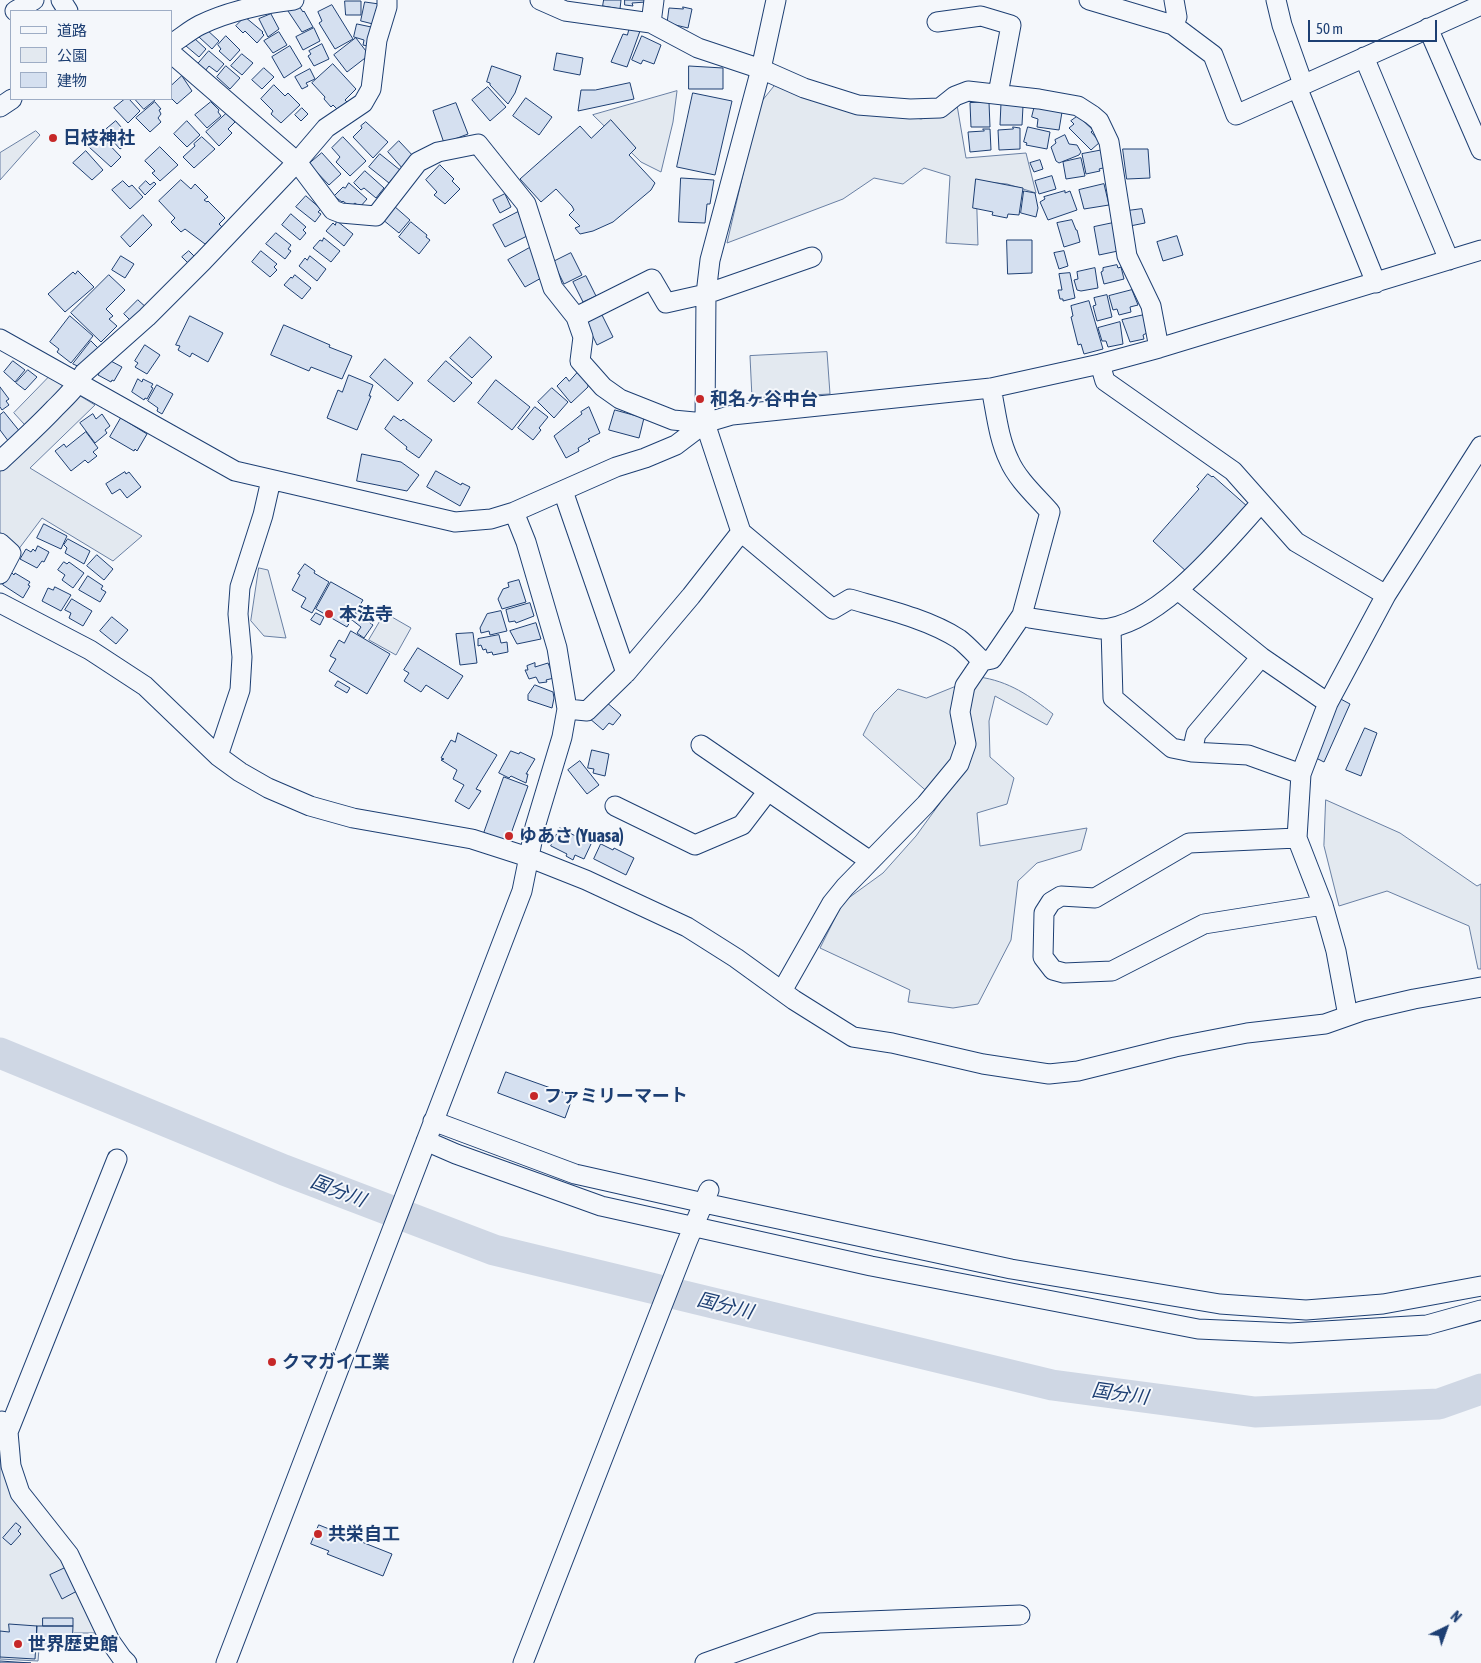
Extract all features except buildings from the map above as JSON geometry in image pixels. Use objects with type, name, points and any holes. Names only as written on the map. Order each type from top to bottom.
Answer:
[{"type":"street","points":[[15,10],[34,0]]},
{"type":"street","points":[[172,43],[200,25],[239,11],[276,2],[294,0]]},
{"type":"street","points":[[0,461],[80,382],[84,373],[147,317],[297,162],[326,128],[363,103],[371,89],[377,40],[388,0]]},
{"type":"street","points":[[540,0],[566,11],[651,23],[698,48],[761,69],[804,88],[858,105],[910,109],[940,108],[955,96],[968,91],[1078,106],[1099,121],[1109,142],[1126,256],[1151,306],[1159,348]]},
{"type":"street","points":[[651,23],[654,0]]},
{"type":"street","points":[[776,0],[761,69],[710,260],[706,294],[705,423],[741,532],[833,609],[850,599],[885,609],[943,630],[961,641],[982,660],[992,659],[1022,615],[1050,512],[1016,472],[1009,460],[1000,436],[991,388]]},
{"type":"street","points":[[1089,0],[1173,25],[1213,55],[1236,115],[1428,28],[1473,5]]},
{"type":"street","points":[[1173,25],[1177,17],[1174,0]]},
{"type":"street","points":[[1276,0],[1300,86],[1376,283]]},
{"type":"street","points":[[937,22],[981,16],[1011,25],[998,94]]},
{"type":"street","points":[[1428,28],[1481,150]]},
{"type":"street","points":[[172,54],[297,162],[333,210],[340,213],[376,216],[418,162],[438,152],[478,144],[526,204],[553,288],[576,317],[583,337],[580,361],[603,387],[620,399],[673,420],[705,423]]},
{"type":"street","points":[[1364,57],[1449,260]]},
{"type":"street","points":[[0,107],[10,100]]},
{"type":"street","points":[[0,339],[80,382],[235,471],[455,522],[491,519],[514,512],[616,467],[645,458],[676,445],[705,423],[732,415],[991,388],[1100,364],[1159,348],[1481,250]]},
{"type":"street","points":[[576,317],[652,279],[666,303],[706,294],[812,257]]},
{"type":"street","points":[[1100,364],[1105,381],[1233,470],[1296,542],[1386,595]]},
{"type":"street","points":[[1348,1016],[1336,952],[1323,905],[1297,838],[1301,774],[1328,703],[1386,595],[1481,446]]},
{"type":"street","points":[[218,756],[240,690],[242,658],[238,614],[240,587],[271,480]]},
{"type":"street","points":[[563,492],[626,673]]},
{"type":"street","points":[[1022,615],[1101,630],[1111,629],[1141,617],[1178,590],[1221,548],[1261,503]]},
{"type":"street","points":[[226,1663],[522,891],[535,827],[562,737],[566,709],[557,648],[526,542],[514,512]]},
{"type":"street","points":[[566,709],[587,711],[626,673],[691,596],[741,532]]},
{"type":"street","points":[[0,543],[11,553],[0,574]]},
{"type":"street","points":[[1178,590],[1261,657],[1328,703]]},
{"type":"street","points":[[0,603],[90,650],[145,686],[218,756],[240,772],[268,788],[310,806],[353,818],[472,839],[528,857],[586,880],[687,927],[736,958],[820,1017],[853,1037],[892,1043],[983,1064],[1049,1074],[1078,1071],[1175,1047],[1246,1033],[1325,1024],[1414,999],[1481,987]]},
{"type":"street","points":[[1111,629],[1113,698],[1172,748],[1192,752],[1248,755],[1301,774]]},
{"type":"street","points":[[1192,752],[1196,734],[1261,657]]},
{"type":"street","points":[[782,991],[832,903],[870,860],[926,804],[959,764],[966,744],[960,712],[965,686],[982,660]]},
{"type":"street","points":[[701,745],[870,860]]},
{"type":"street","points":[[615,806],[695,845],[742,825],[768,791]]},
{"type":"street","points":[[1297,838],[1189,843],[1095,898],[1061,896],[1051,902],[1044,913],[1042,957],[1053,970],[1064,973],[1112,971],[1204,924],[1323,905]]},
{"type":"street","points":[[433,1121],[575,1174],[707,1197],[1011,1269],[1220,1304],[1306,1310],[1383,1304],[1481,1286]]},
{"type":"street","points":[[426,1141],[456,1154],[601,1206],[872,1266],[1198,1329],[1290,1333],[1427,1325],[1481,1310]]},
{"type":"street","points":[[117,1159],[4,1425],[11,1466],[20,1493],[69,1555],[110,1640],[128,1663]]},
{"type":"street","points":[[522,1663],[683,1251],[707,1197]]},
{"type":"street","points":[[705,1663],[818,1623],[1020,1614]]},
{"type":"green space","points":[[776,84],[921,119],[939,114],[957,105],[966,158],[1026,153],[1036,193],[1007,184],[976,181],[978,245],[946,243],[950,176],[924,168],[903,184],[874,178],[843,199],[727,243],[759,105]]},
{"type":"green space","points":[[677,91],[673,122],[661,172],[641,162],[593,115]]},
{"type":"green space","points":[[36,131],[40,135],[0,180],[0,153]]},
{"type":"green space","points":[[827,352],[830,394],[752,398],[750,356]]},
{"type":"green space","points":[[49,377],[95,405],[30,468],[142,536],[113,561],[42,518],[18,550],[0,536],[0,466],[34,435],[14,413]]},
{"type":"green space","points":[[259,568],[268,570],[286,638],[264,636],[251,621]]},
{"type":"green space","points":[[385,613],[411,628],[396,655],[369,640]]},
{"type":"green space","points":[[979,677],[1000,682],[1019,690],[1053,714],[1047,725],[995,696],[989,721],[990,757],[1014,778],[1007,804],[977,813],[980,846],[1087,828],[1081,850],[1037,863],[1018,881],[1011,940],[978,1004],[953,1008],[908,1002],[910,990],[820,948],[843,902],[883,873],[916,836],[940,803],[863,735],[874,713],[898,689],[926,698]]},
{"type":"green space","points":[[1326,800],[1400,833],[1477,886],[1481,884],[1481,969],[1478,969],[1469,926],[1387,891],[1339,906],[1324,846]]},
{"type":"green space","points":[[3,1449],[66,1560],[101,1633],[74,1633],[73,1649],[39,1649],[38,1661],[0,1659],[0,1457]]},
{"type":"waterway","name":"国分川","points":[[0,1053],[284,1170],[494,1250],[1052,1385],[1255,1412],[1439,1404],[1481,1389]]},
{"type":"place","name":"日枝神社","points":[[53,138]]},
{"type":"place","name":"和名ヶ谷中台","points":[[700,399]]},
{"type":"place","name":"本法寺","points":[[329,614]]},
{"type":"place","name":"ゆあさ (Yuasa)","points":[[509,836]]},
{"type":"place","name":"ファミリーマート","points":[[534,1096]]},
{"type":"place","name":"クマガイ工業","points":[[272,1362]]},
{"type":"place","name":"共栄自工","points":[[318,1534]]},
{"type":"place","name":"世界歴史館","points":[[18,1644]]}]
